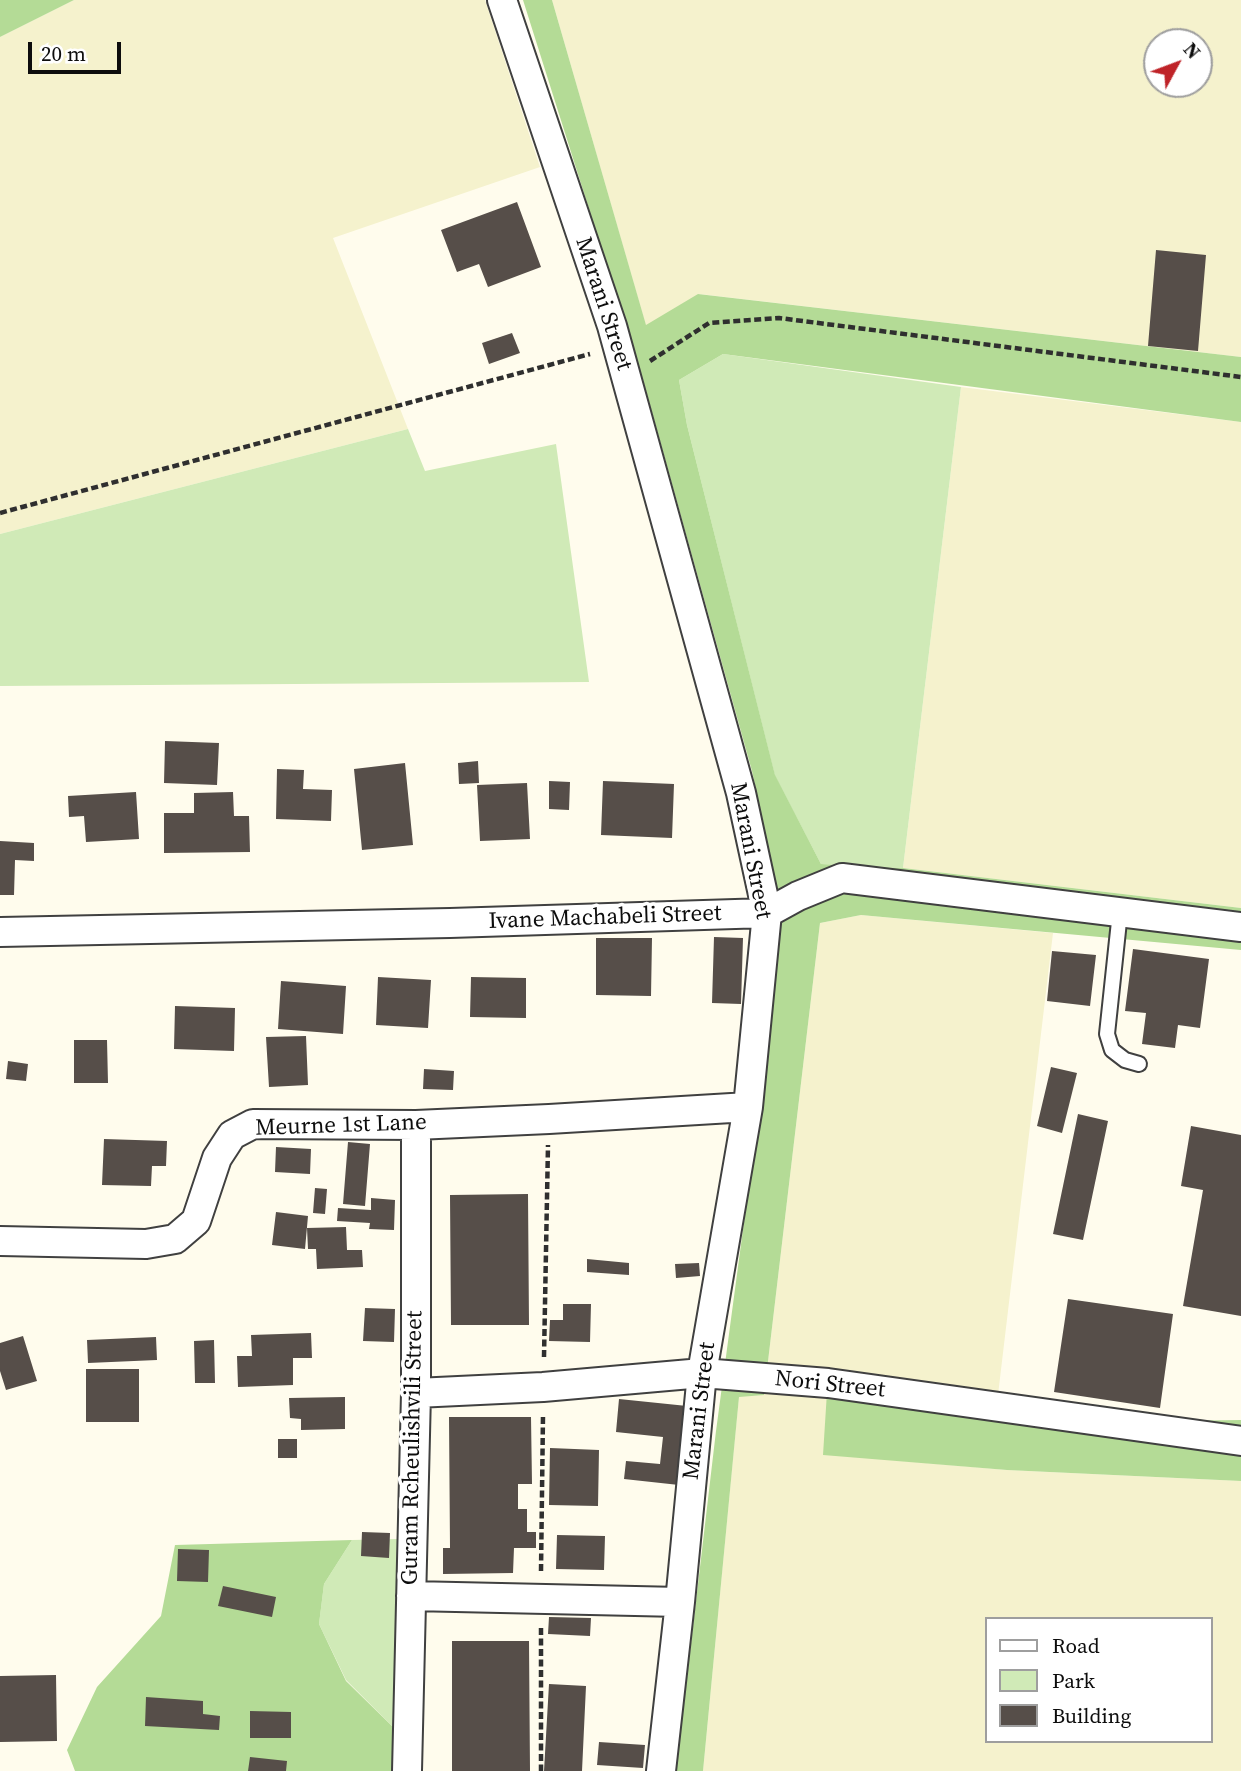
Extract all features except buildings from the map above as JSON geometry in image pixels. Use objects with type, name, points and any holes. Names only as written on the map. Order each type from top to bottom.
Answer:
[{"type":"street","name":"Marani Street","points":[[502,0],[618,346],[741,793],[767,913],[748,1107],[702,1373],[661,1771]]},
{"type":"street","name":"Ivane Machabeli Street","points":[[0,932],[423,924],[767,913],[798,896],[842,878],[1241,927]]},
{"type":"street","name":"Meurne 1st Lane","points":[[0,1241],[146,1244],[175,1239],[196,1221],[217,1158],[232,1135],[253,1125],[416,1125],[748,1107]]},
{"type":"street","name":"Guram Rcheulishvili Street","points":[[407,1771],[416,1393],[416,1125]]},
{"type":"street","name":"Nori Street","points":[[416,1393],[543,1387],[702,1373],[828,1383],[1241,1441]]},
{"type":"street","points":[[411,1597],[680,1602]]},
{"type":"lane","points":[[1120,912],[1107,1034],[1112,1050],[1125,1060],[1139,1064]]},
{"type":"path","points":[[626,376],[709,323],[779,318],[1241,377]]},
{"type":"path","points":[[0,513],[618,346]]},
{"type":"path","points":[[541,1599],[541,1771]]},
{"type":"shaded area","points":[[74,0],[485,0],[540,167],[333,238],[408,429],[0,534],[0,37]]},
{"type":"shaded area","points":[[552,0],[1241,0],[1241,357],[699,294],[646,326]]},
{"type":"shaded area","points":[[961,387],[1241,422],[1241,908],[903,868]]},
{"type":"shaded area","points":[[861,915],[1053,933],[995,1420],[823,1454],[1007,1470],[1241,1481],[1241,1771],[703,1771],[739,1396],[764,1395],[820,923]]},
{"type":"green space","points":[[0,0],[74,0],[0,37]]},
{"type":"green space","points":[[523,0],[552,0],[646,325],[698,294],[1241,357],[1241,422],[723,354],[679,380],[687,425],[775,775],[821,864],[903,868],[1241,908],[1241,950],[861,915],[820,923],[764,1395],[739,1397],[703,1771],[676,1771],[716,1431],[774,998],[777,888],[752,771],[643,380]]},
{"type":"green space","points":[[723,354],[961,387],[903,868],[821,864],[775,776],[687,425],[679,380]]},
{"type":"green space","points":[[408,429],[425,471],[556,444],[589,682],[0,686],[0,534]]},
{"type":"green space","points":[[827,1392],[1008,1423],[1241,1420],[1241,1481],[1007,1470],[823,1455]]},
{"type":"green space","points":[[397,1539],[394,1728],[346,1680],[319,1624],[324,1584],[352,1540]]},
{"type":"green space","points":[[352,1540],[324,1584],[319,1624],[346,1681],[394,1728],[393,1771],[75,1771],[67,1750],[97,1687],[161,1616],[175,1545]]}]
